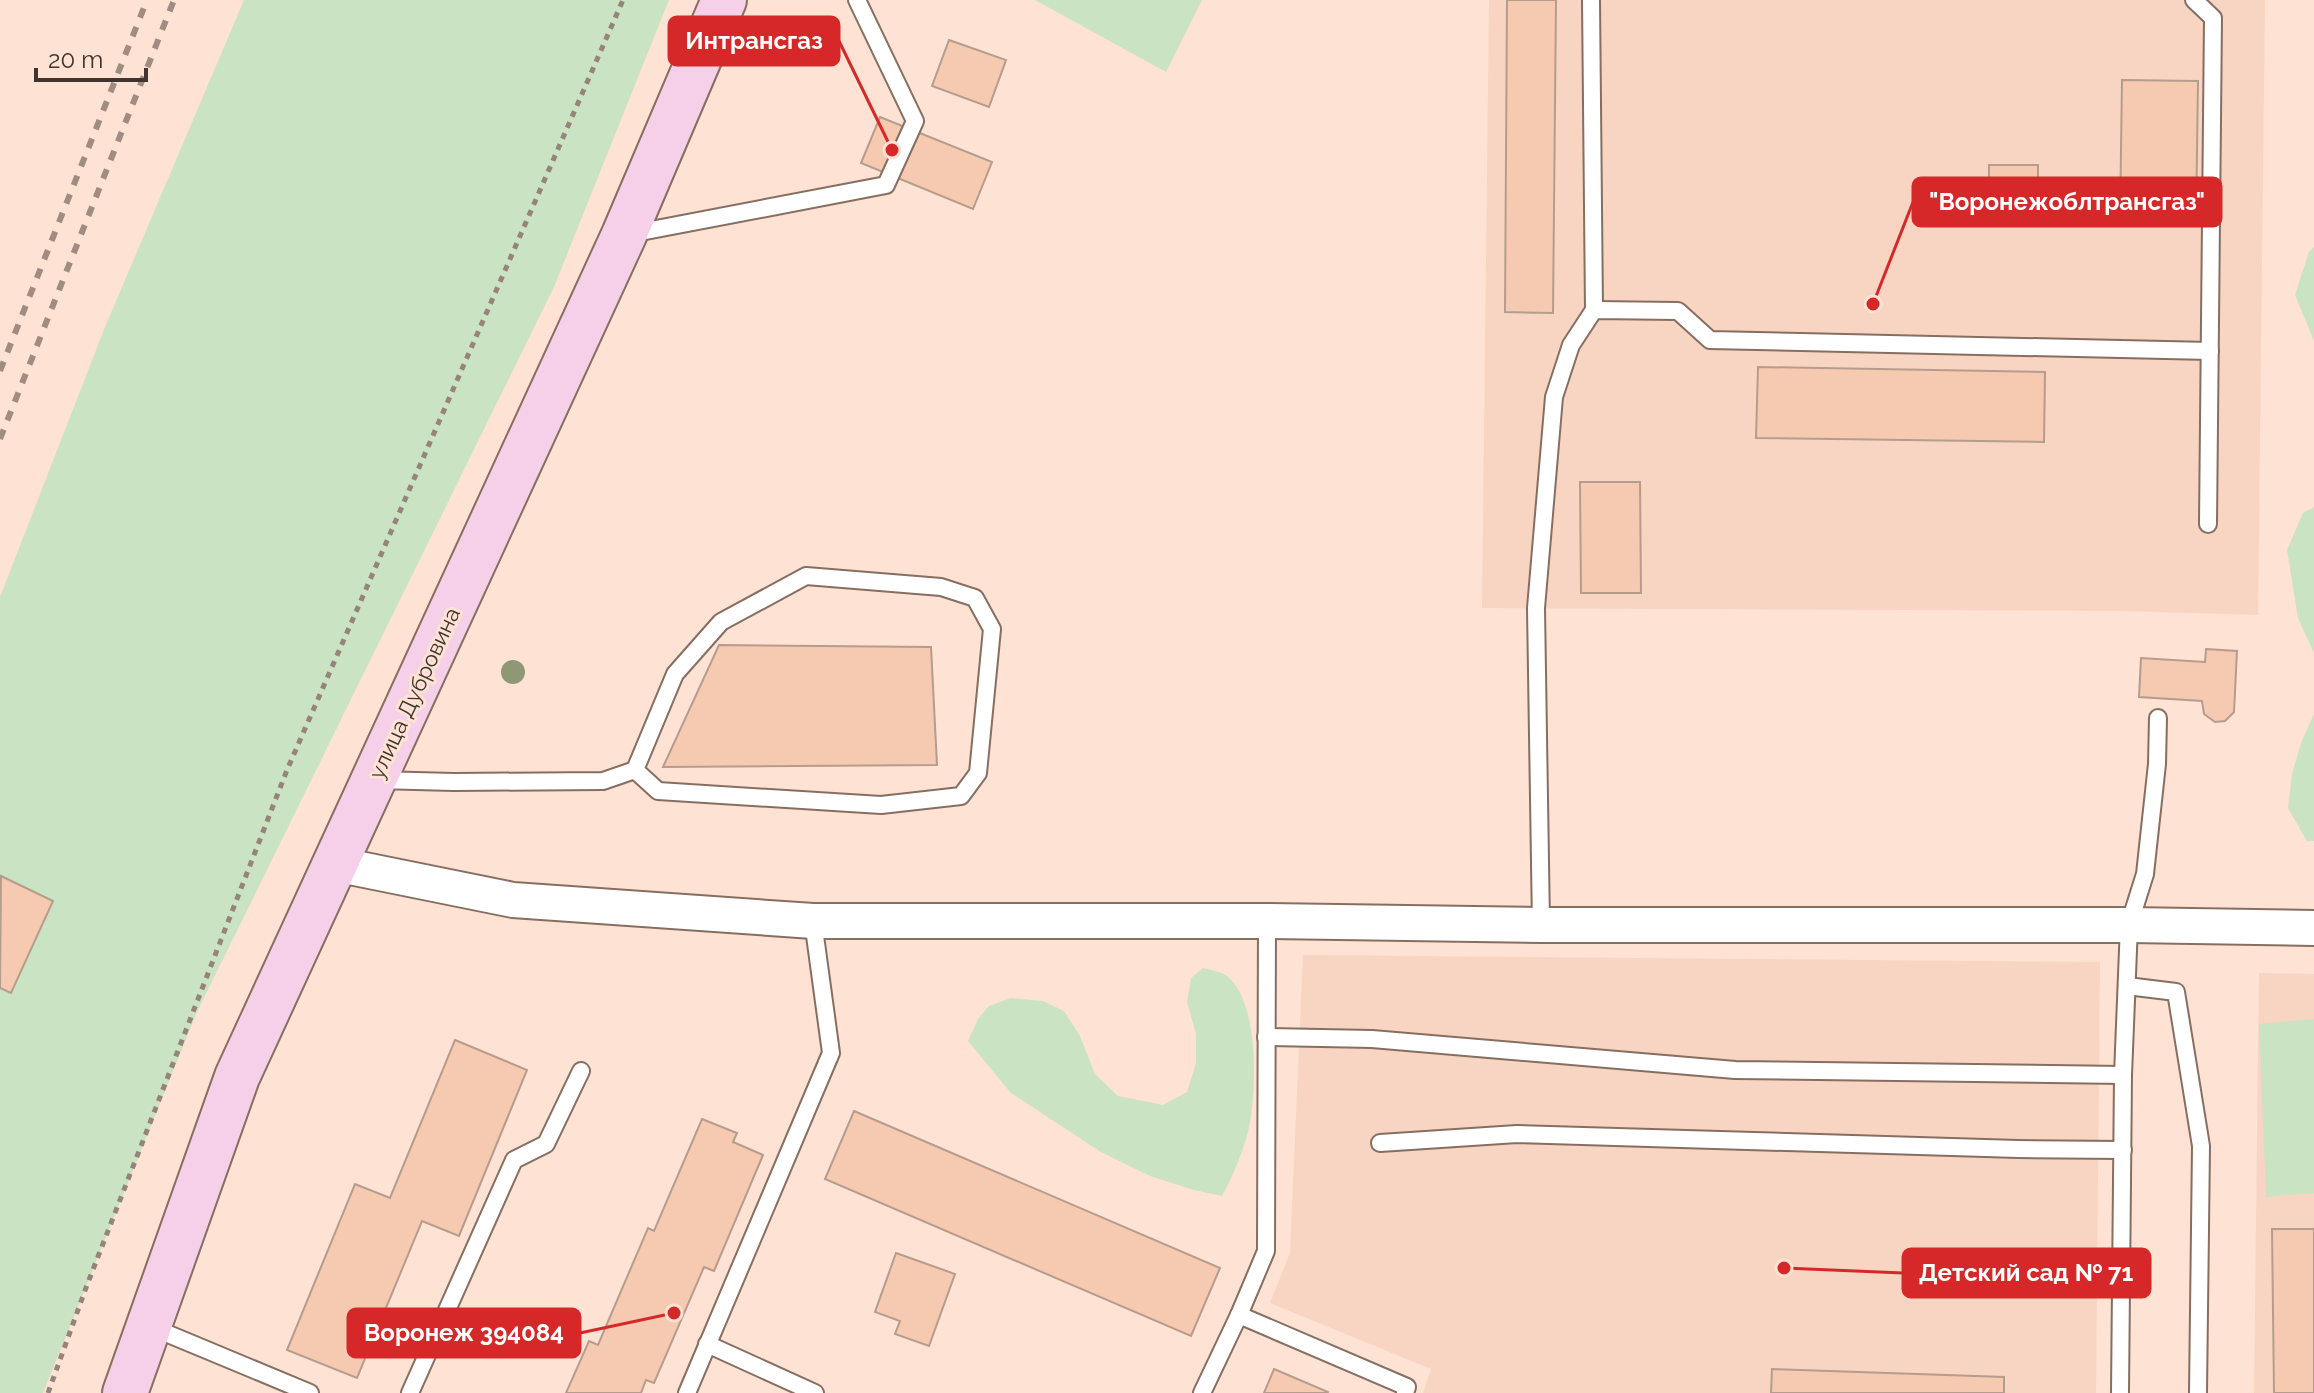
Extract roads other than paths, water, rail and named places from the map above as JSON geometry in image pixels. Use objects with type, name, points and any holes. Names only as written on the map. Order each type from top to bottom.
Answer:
[{"type":"main road","name":"улица Дубровина","points":[[125,1393],[237,1077],[624,235],[724,0]]},
{"type":"street","points":[[335,864],[513,900],[813,921],[2314,928]]},
{"type":"lane","points":[[624,235],[886,185],[915,121],[857,0]]},
{"type":"lane","points":[[1541,925],[1536,608],[1554,397],[1571,345],[1594,310],[1591,0]]},
{"type":"lane","points":[[2194,0],[2213,18],[2208,524]]},
{"type":"lane","points":[[1594,310],[1678,311],[1710,340],[2210,351]]},
{"type":"lane","points":[[374,780],[603,781],[635,770],[675,674],[721,622],[806,576],[941,587],[975,598],[992,629],[978,773],[961,796],[881,805],[658,791],[635,770]]},
{"type":"lane","points":[[2120,1393],[2123,1075],[2129,925],[2145,874],[2157,764],[2158,718]]},
{"type":"lane","points":[[687,1393],[831,1053],[813,921]]},
{"type":"lane","points":[[1202,1393],[1266,1251],[1267,921]]},
{"type":"lane","points":[[2127,986],[2176,992],[2201,1146],[2198,1393]]},
{"type":"lane","points":[[1266,1037],[1372,1039],[1735,1070],[2123,1075]]},
{"type":"lane","points":[[410,1393],[514,1160],[546,1144],[581,1071]]},
{"type":"lane","points":[[1380,1143],[1517,1134],[2123,1150]]},
{"type":"lane","points":[[1239,1315],[1407,1387],[1405,1393]]},
{"type":"lane","points":[[148,1326],[310,1393]]},
{"type":"lane","points":[[707,1344],[815,1393]]},
{"type":"railway","points":[[0,371],[147,0]]},
{"type":"railway","points":[[0,439],[174,0]]},
{"type":"place","name":"Интрансгаз","points":[[892,150]]},
{"type":"place","name":"\"Воронежоблтрансгаз\"","points":[[1873,304]]},
{"type":"place","name":"Детский сад № 71","points":[[1784,1268]]},
{"type":"place","name":"Воронеж 394084","points":[[674,1313]]}]
